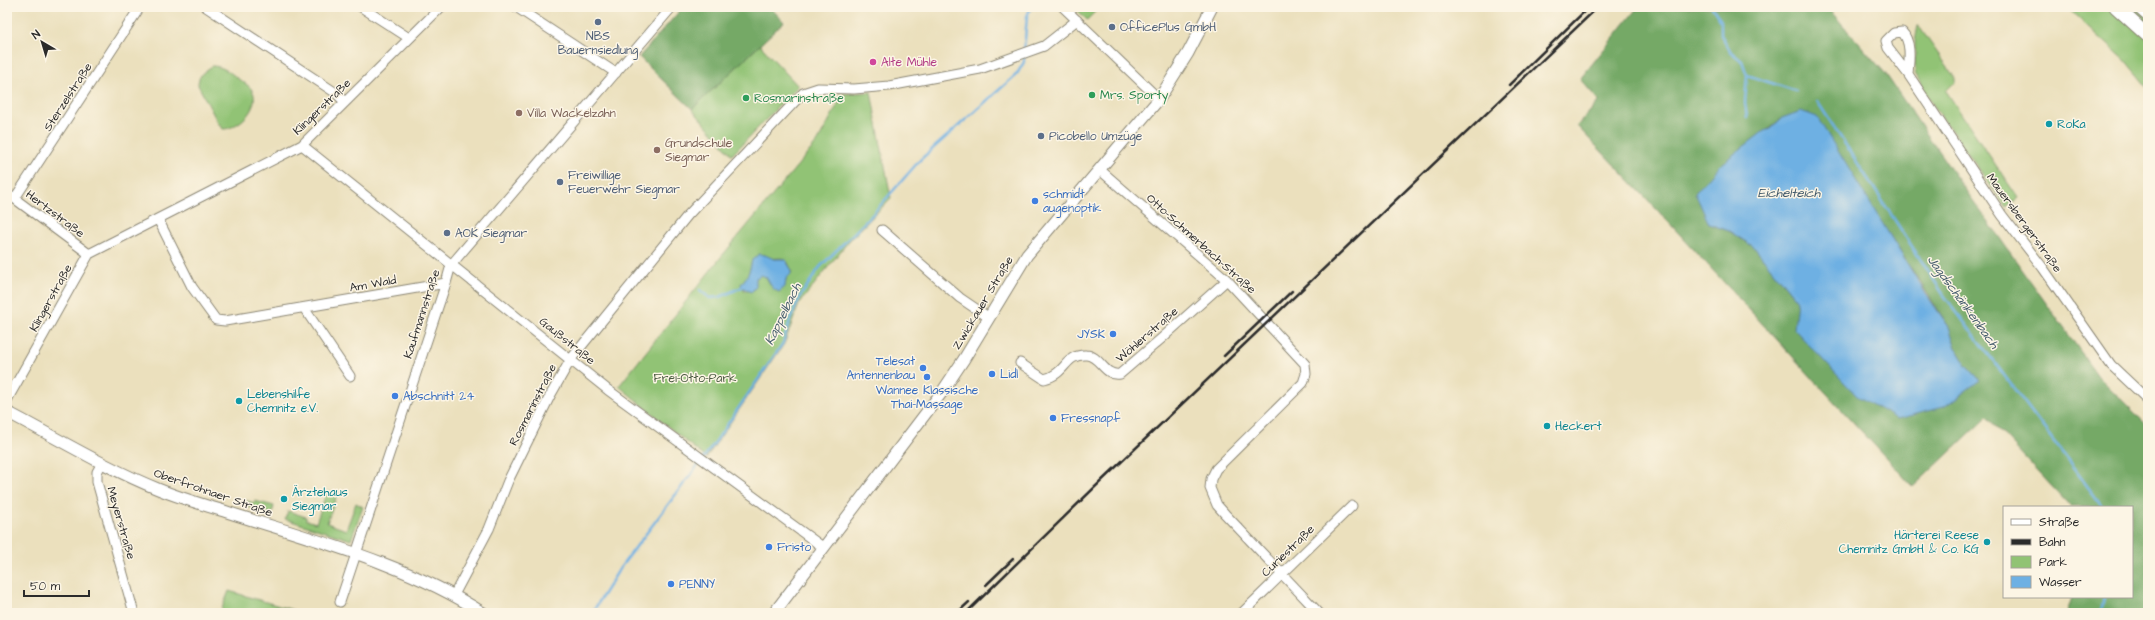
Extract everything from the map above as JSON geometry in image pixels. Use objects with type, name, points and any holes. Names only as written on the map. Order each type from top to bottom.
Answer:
[{"type":"highway","points":[[2116,7],[2148,36]]},
{"type":"highway","points":[[2139,7],[2148,15]]},
{"type":"main road","name":"Zwickauer Straße","points":[[774,613],[942,392],[964,359],[1027,255],[1159,99],[1188,53],[1212,7]]},
{"type":"main road","name":"Oberfrohnaer Straße","points":[[7,412],[102,463],[159,490],[355,554],[426,581],[454,595],[483,613]]},
{"type":"street","name":"Sterzelstraße","points":[[11,196],[140,7]]},
{"type":"street","points":[[206,7],[336,92],[345,102]]},
{"type":"street","points":[[361,7],[409,38]]},
{"type":"street","name":"Klingerstraße","points":[[7,400],[89,254],[302,145],[441,7]]},
{"type":"street","points":[[516,7],[616,73]]},
{"type":"street","name":"Kaufmannstraße","points":[[340,602],[451,265],[672,7]]},
{"type":"street","points":[[1063,7],[1159,99]]},
{"type":"street","name":"Rosmarinstraße","points":[[454,595],[489,529],[508,481],[550,396],[571,359],[688,215],[803,93],[818,88],[836,89],[889,86],[980,69],[1044,46],[1077,20]]},
{"type":"street","name":"Mauersbergerstraße","points":[[1908,74],[2002,215],[2042,268],[2111,365],[2148,400]]},
{"type":"street","name":"Gaußstraße","points":[[302,145],[608,390],[824,548]]},
{"type":"street","name":"Otto-Schmerbach-Straße","points":[[1099,169],[1227,280],[1305,364],[1306,368],[1303,383],[1222,462],[1211,479],[1210,488],[1217,504],[1280,574],[1319,613]]},
{"type":"street","name":"Hertzstraße","points":[[11,196],[89,254]]},
{"type":"street","name":"Am Wald","points":[[158,219],[192,287],[212,318],[226,322],[446,283]]},
{"type":"street","points":[[882,230],[960,298],[988,318]]},
{"type":"street","name":"Wöhlerstraße","points":[[1020,363],[1044,379],[1053,377],[1060,373],[1070,358],[1084,354],[1091,355],[1110,373],[1120,374],[1227,280]]},
{"type":"street","points":[[304,308],[350,376]]},
{"type":"street","name":"Meyerstraße","points":[[102,463],[97,472],[97,482],[134,613]]},
{"type":"street","name":"Curiestraße","points":[[1242,613],[1280,574],[1352,506]]},
{"type":"green space","points":[[683,7],[770,7],[784,22],[692,109],[639,57]]},
{"type":"green space","points":[[1074,7],[1100,7],[1087,20]]},
{"type":"green space","points":[[1638,7],[1827,7],[1885,73],[1952,171],[2098,376],[2148,426],[2148,549],[2146,557],[2148,561],[2148,613],[2067,613],[2072,598],[2133,598],[2133,506],[2070,506],[1987,417],[1913,487],[1646,198],[1577,126],[1599,101],[1580,79]],"holes":[[[1782,118],[1889,234],[1949,327],[1956,348],[1966,365],[1980,381],[1797,301],[1754,247],[1729,231],[1709,224],[1760,136]]]},
{"type":"green space","points":[[2066,7],[2148,7],[2148,88],[2124,59]]},
{"type":"green space","points":[[1918,25],[1955,78],[1955,82],[1946,91],[2018,198],[2006,207],[1931,102],[1915,73],[1915,42]]},
{"type":"green space","name":"Rosmarinstraße","points":[[760,45],[798,86],[732,155],[692,109]]},
{"type":"green space","points":[[212,66],[222,68],[229,72],[249,86],[254,94],[254,103],[250,112],[232,127],[223,129],[218,123],[198,85],[201,76]]},
{"type":"green space","name":"Frei-Otto-Park","points":[[871,92],[891,198],[847,243],[799,304],[784,344],[706,458],[619,386],[721,257],[818,141],[838,104],[840,94]],"holes":[[[782,258],[787,261],[792,271],[786,279],[785,285],[776,291],[768,278],[761,275],[756,278],[754,290],[745,291],[741,284],[748,273],[752,260]]]},
{"type":"green space","points":[[327,491],[337,495],[327,523],[346,530],[356,503],[363,507],[351,540],[285,519],[288,511],[306,517],[306,520],[316,523]]},
{"type":"green space","points":[[244,500],[274,506],[272,514],[242,505]]},
{"type":"green space","points":[[229,591],[303,613],[220,613]]},
{"type":"water","name":"Eichelteich","points":[[1801,111],[1817,117],[1926,294],[1949,327],[1956,348],[1966,365],[1980,380],[1944,407],[1897,419],[1857,396],[1794,329],[1797,301],[1754,247],[1729,231],[1709,224],[1695,193],[1721,164],[1764,131],[1770,129],[1782,118]]},
{"type":"water","points":[[759,254],[774,259],[785,259],[791,269],[791,274],[786,279],[785,287],[779,292],[773,289],[766,277],[761,275],[756,278],[756,287],[751,292],[742,287],[741,284],[748,273],[752,260]]},
{"type":"waterway","name":"Kappelbach","points":[[1024,51],[1027,16],[1031,7]]},
{"type":"waterway","points":[[1712,7],[1721,21],[1721,35],[1731,52],[1742,61],[1747,75],[1745,102],[1747,118]]},
{"type":"waterway","name":"Kappelbach","points":[[592,613],[620,568],[714,444],[783,343],[790,320],[801,295],[820,267],[871,216],[920,160],[1017,74],[1024,62],[1024,56]]},
{"type":"waterway","name":"Jagdschänkenbach","points":[[1747,75],[1796,91]]},
{"type":"waterway","name":"Jagdschänkenbach","points":[[1817,101],[1943,294],[2102,506]]},
{"type":"waterway","points":[[700,290],[710,298],[720,297],[742,287]]},
{"type":"waterway","name":"Jagdschänkenbach","points":[[2101,613],[2104,598]]},
{"type":"railway","points":[[1509,85],[1589,7]]},
{"type":"railway","points":[[966,613],[1094,488],[1598,7]]},
{"type":"railway","points":[[1224,356],[1292,291]]},
{"type":"railway","points":[[986,585],[1013,559]]},
{"type":"railway","points":[[957,613],[969,602]]},
{"type":"place","name":"NBS Bauernsiedlung","points":[[598,22]]},
{"type":"place","name":"OfficePlus GmbH","points":[[1112,27]]},
{"type":"place","name":"Alte Mühle","points":[[873,62]]},
{"type":"place","name":"Mrs. Sporty","points":[[1092,95]]},
{"type":"place","name":"Rosmarinstraße","points":[[746,98]]},
{"type":"place","name":"Villa Wackelzahn","points":[[519,113]]},
{"type":"place","name":"RoKa","points":[[2049,124]]},
{"type":"place","name":"Picobello Umzüge","points":[[1041,136]]},
{"type":"place","name":"Grundschule Siegmar","points":[[657,150]]},
{"type":"place","name":"Freiwillige Feuerwehr Siegmar","points":[[560,182]]},
{"type":"place","name":"schmidt augenoptik","points":[[1035,201]]},
{"type":"place","name":"AOK Siegmar","points":[[447,233]]},
{"type":"place","name":"JYSK","points":[[1113,334]]},
{"type":"place","name":"Telesat Antennenbau","points":[[923,368]]},
{"type":"place","name":"Lidl","points":[[992,374]]},
{"type":"place","name":"Wannee Klassische Thai-Massage","points":[[927,377]]},
{"type":"place","name":"Abschnitt 24","points":[[395,396]]},
{"type":"place","name":"Lebenshilfe Chemnitz e.V.","points":[[239,401]]},
{"type":"place","name":"Fressnapf","points":[[1053,418]]},
{"type":"place","name":"Heckert","points":[[1547,426]]},
{"type":"place","name":"Ärztehaus Siegmar","points":[[284,499]]},
{"type":"place","name":"Härterei Reese Chemnitz GmbH & Co. KG","points":[[1987,542]]},
{"type":"place","name":"Fristo","points":[[769,547]]},
{"type":"place","name":"PENNY","points":[[671,584]]}]
